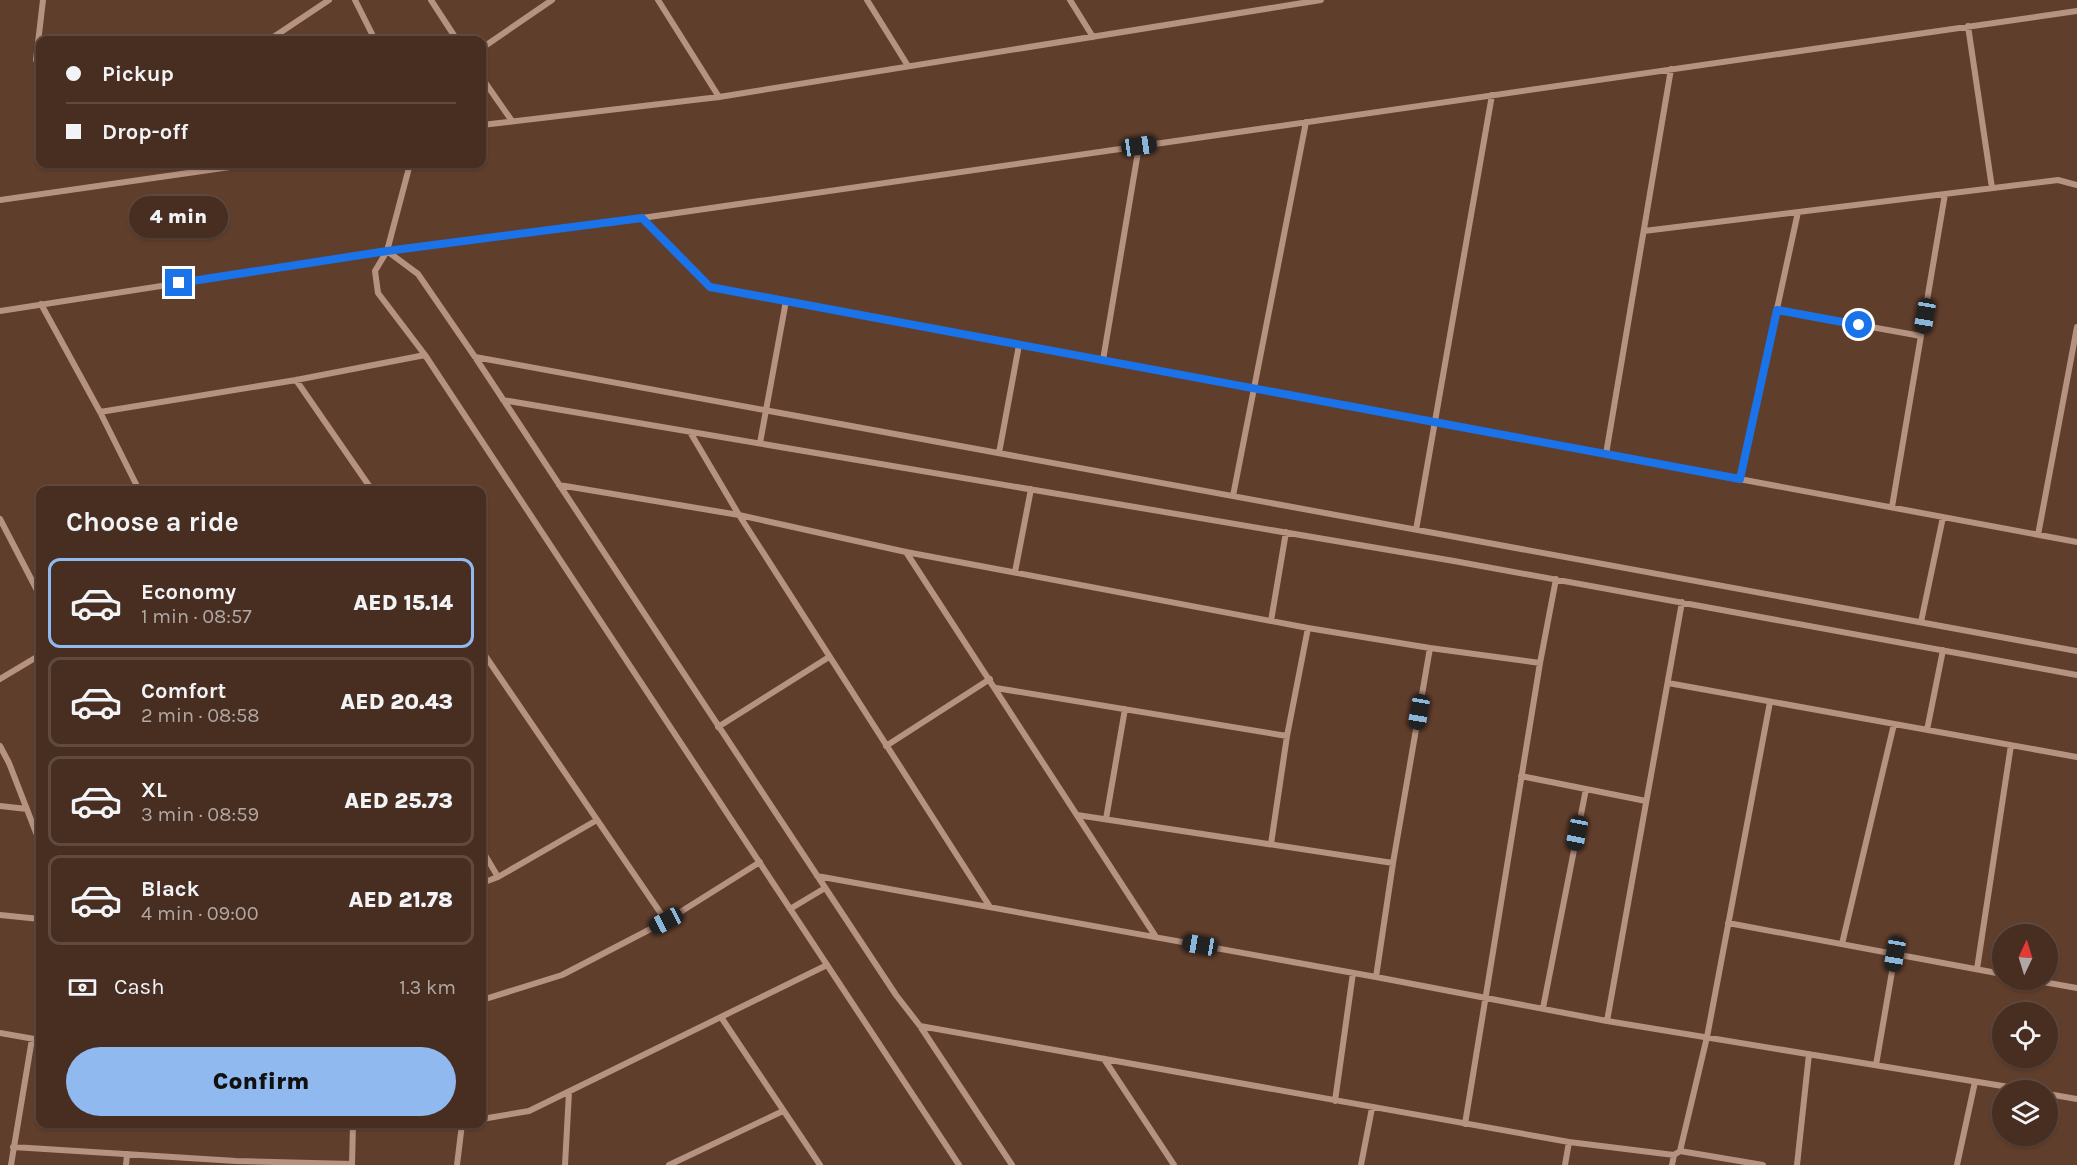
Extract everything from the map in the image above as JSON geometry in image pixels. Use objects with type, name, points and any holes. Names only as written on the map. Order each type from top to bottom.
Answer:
[{"type":"street","points":[[39,36],[43,0]]},
{"type":"street","points":[[275,36],[329,0]]},
{"type":"street","points":[[355,0],[373,36]]},
{"type":"street","points":[[431,0],[454,36]]},
{"type":"street","points":[[486,45],[552,0]]},
{"type":"street","points":[[658,0],[719,97]]},
{"type":"street","points":[[867,0],[908,66]]},
{"type":"street","points":[[1070,0],[1093,37]]},
{"type":"street","points":[[486,124],[719,97],[1093,37],[1286,3],[1321,0]]},
{"type":"street","points":[[0,311],[387,251],[642,218],[2077,11]]},
{"type":"street","points":[[1968,26],[1992,188]]},
{"type":"street","points":[[1606,454],[1671,69]]},
{"type":"street","points":[[486,84],[512,121]]},
{"type":"street","points":[[1416,530],[1492,95]]},
{"type":"street","points":[[1233,496],[1306,122]]},
{"type":"street","points":[[1103,360],[1139,146]]},
{"type":"street","points":[[0,200],[223,168]]},
{"type":"street","points":[[409,168],[387,251],[375,271],[378,293],[425,355],[959,1165]]},
{"type":"street","points":[[1644,231],[2058,180],[2077,185]]},
{"type":"street","points":[[1892,507],[1945,194]]},
{"type":"street","points":[[1740,479],[1798,212]]},
{"type":"street","points":[[642,218],[710,287],[2077,542]]},
{"type":"street","points":[[387,251],[418,274],[475,357],[896,995],[920,1026],[1012,1165]]},
{"type":"street","points":[[760,443],[786,301]]},
{"type":"street","points":[[41,304],[137,486]]},
{"type":"street","points":[[1777,310],[1921,336]]},
{"type":"street","points":[[2038,535],[2077,327]]},
{"type":"street","points":[[999,453],[1019,345]]},
{"type":"street","points":[[100,412],[296,380],[425,355]]},
{"type":"street","points":[[475,357],[2077,651]]},
{"type":"street","points":[[296,380],[369,486]]},
{"type":"street","points":[[503,400],[1556,579],[2077,675]]},
{"type":"street","points":[[690,432],[739,515],[990,907]]},
{"type":"street","points":[[559,485],[739,515],[906,552],[1308,628],[1540,663]]},
{"type":"street","points":[[1015,572],[1031,489]]},
{"type":"street","points":[[1921,622],[1943,517]]},
{"type":"street","points":[[0,519],[36,588]]},
{"type":"street","points":[[1271,621],[1286,532]]},
{"type":"street","points":[[906,552],[1156,937]]},
{"type":"street","points":[[1465,1124],[1484,997],[1556,579]]},
{"type":"street","points":[[1607,1021],[1682,602]]},
{"type":"street","points":[[1271,844],[1287,736],[1308,628]]},
{"type":"street","points":[[1376,977],[1430,648]]},
{"type":"street","points":[[1927,730],[1943,650]]},
{"type":"street","points":[[0,679],[36,657]]},
{"type":"street","points":[[486,657],[666,921]]},
{"type":"street","points":[[718,727],[829,657]]},
{"type":"street","points":[[886,746],[990,679]]},
{"type":"street","points":[[1668,683],[2077,758]]},
{"type":"street","points":[[996,688],[1287,736]]},
{"type":"street","points":[[1672,1165],[1707,1037],[1770,702]]},
{"type":"street","points":[[1106,819],[1125,710]]},
{"type":"street","points":[[1842,944],[1894,724]]},
{"type":"street","points":[[0,746],[36,833]]},
{"type":"street","points":[[1977,969],[2011,746]]},
{"type":"street","points":[[1521,776],[1646,801]]},
{"type":"street","points":[[1543,1008],[1586,789]]},
{"type":"street","points":[[0,806],[27,809]]},
{"type":"street","points":[[1077,815],[1393,863]]},
{"type":"street","points":[[486,882],[498,878],[597,820]]},
{"type":"street","points":[[486,857],[498,878]]},
{"type":"street","points":[[486,999],[562,975],[666,921],[759,862]]},
{"type":"street","points":[[817,876],[1353,972],[1607,1021],[1992,1085]]},
{"type":"street","points":[[790,909],[825,888]]},
{"type":"street","points":[[0,915],[36,919]]},
{"type":"street","points":[[1728,923],[1992,972]]},
{"type":"street","points":[[1876,1065],[1895,954]]},
{"type":"street","points":[[486,1118],[530,1111],[827,964]]},
{"type":"street","points":[[1335,1101],[1353,972]]},
{"type":"street","points":[[2058,985],[2077,988]]},
{"type":"street","points":[[720,1017],[820,1165]]},
{"type":"street","points":[[920,1026],[1569,1143],[1677,1153],[1763,1165]]},
{"type":"street","points":[[0,1033],[36,1040]]},
{"type":"street","points":[[11,1165],[32,1039]]},
{"type":"street","points":[[1797,1165],[1809,1054]]},
{"type":"street","points":[[1104,1059],[1174,1165]]},
{"type":"street","points":[[1957,1165],[1974,1082]]},
{"type":"street","points":[[565,1165],[569,1092]]},
{"type":"street","points":[[2058,1096],[2077,1099]]},
{"type":"street","points":[[1362,1165],[1372,1108]]},
{"type":"street","points":[[669,1165],[783,1111]]},
{"type":"street","points":[[13,1147],[236,1163],[352,1165],[353,1128]]},
{"type":"street","points":[[458,1165],[462,1128]]},
{"type":"street","points":[[1565,1165],[1569,1143]]},
{"type":"street","points":[[126,1165],[128,1154]]},
{"type":"street","points":[[683,1158],[688,1165]]},
{"type":"route","points":[[179,283],[387,251],[642,218],[710,287],[1740,479],[1777,310],[1859,325]]}]
